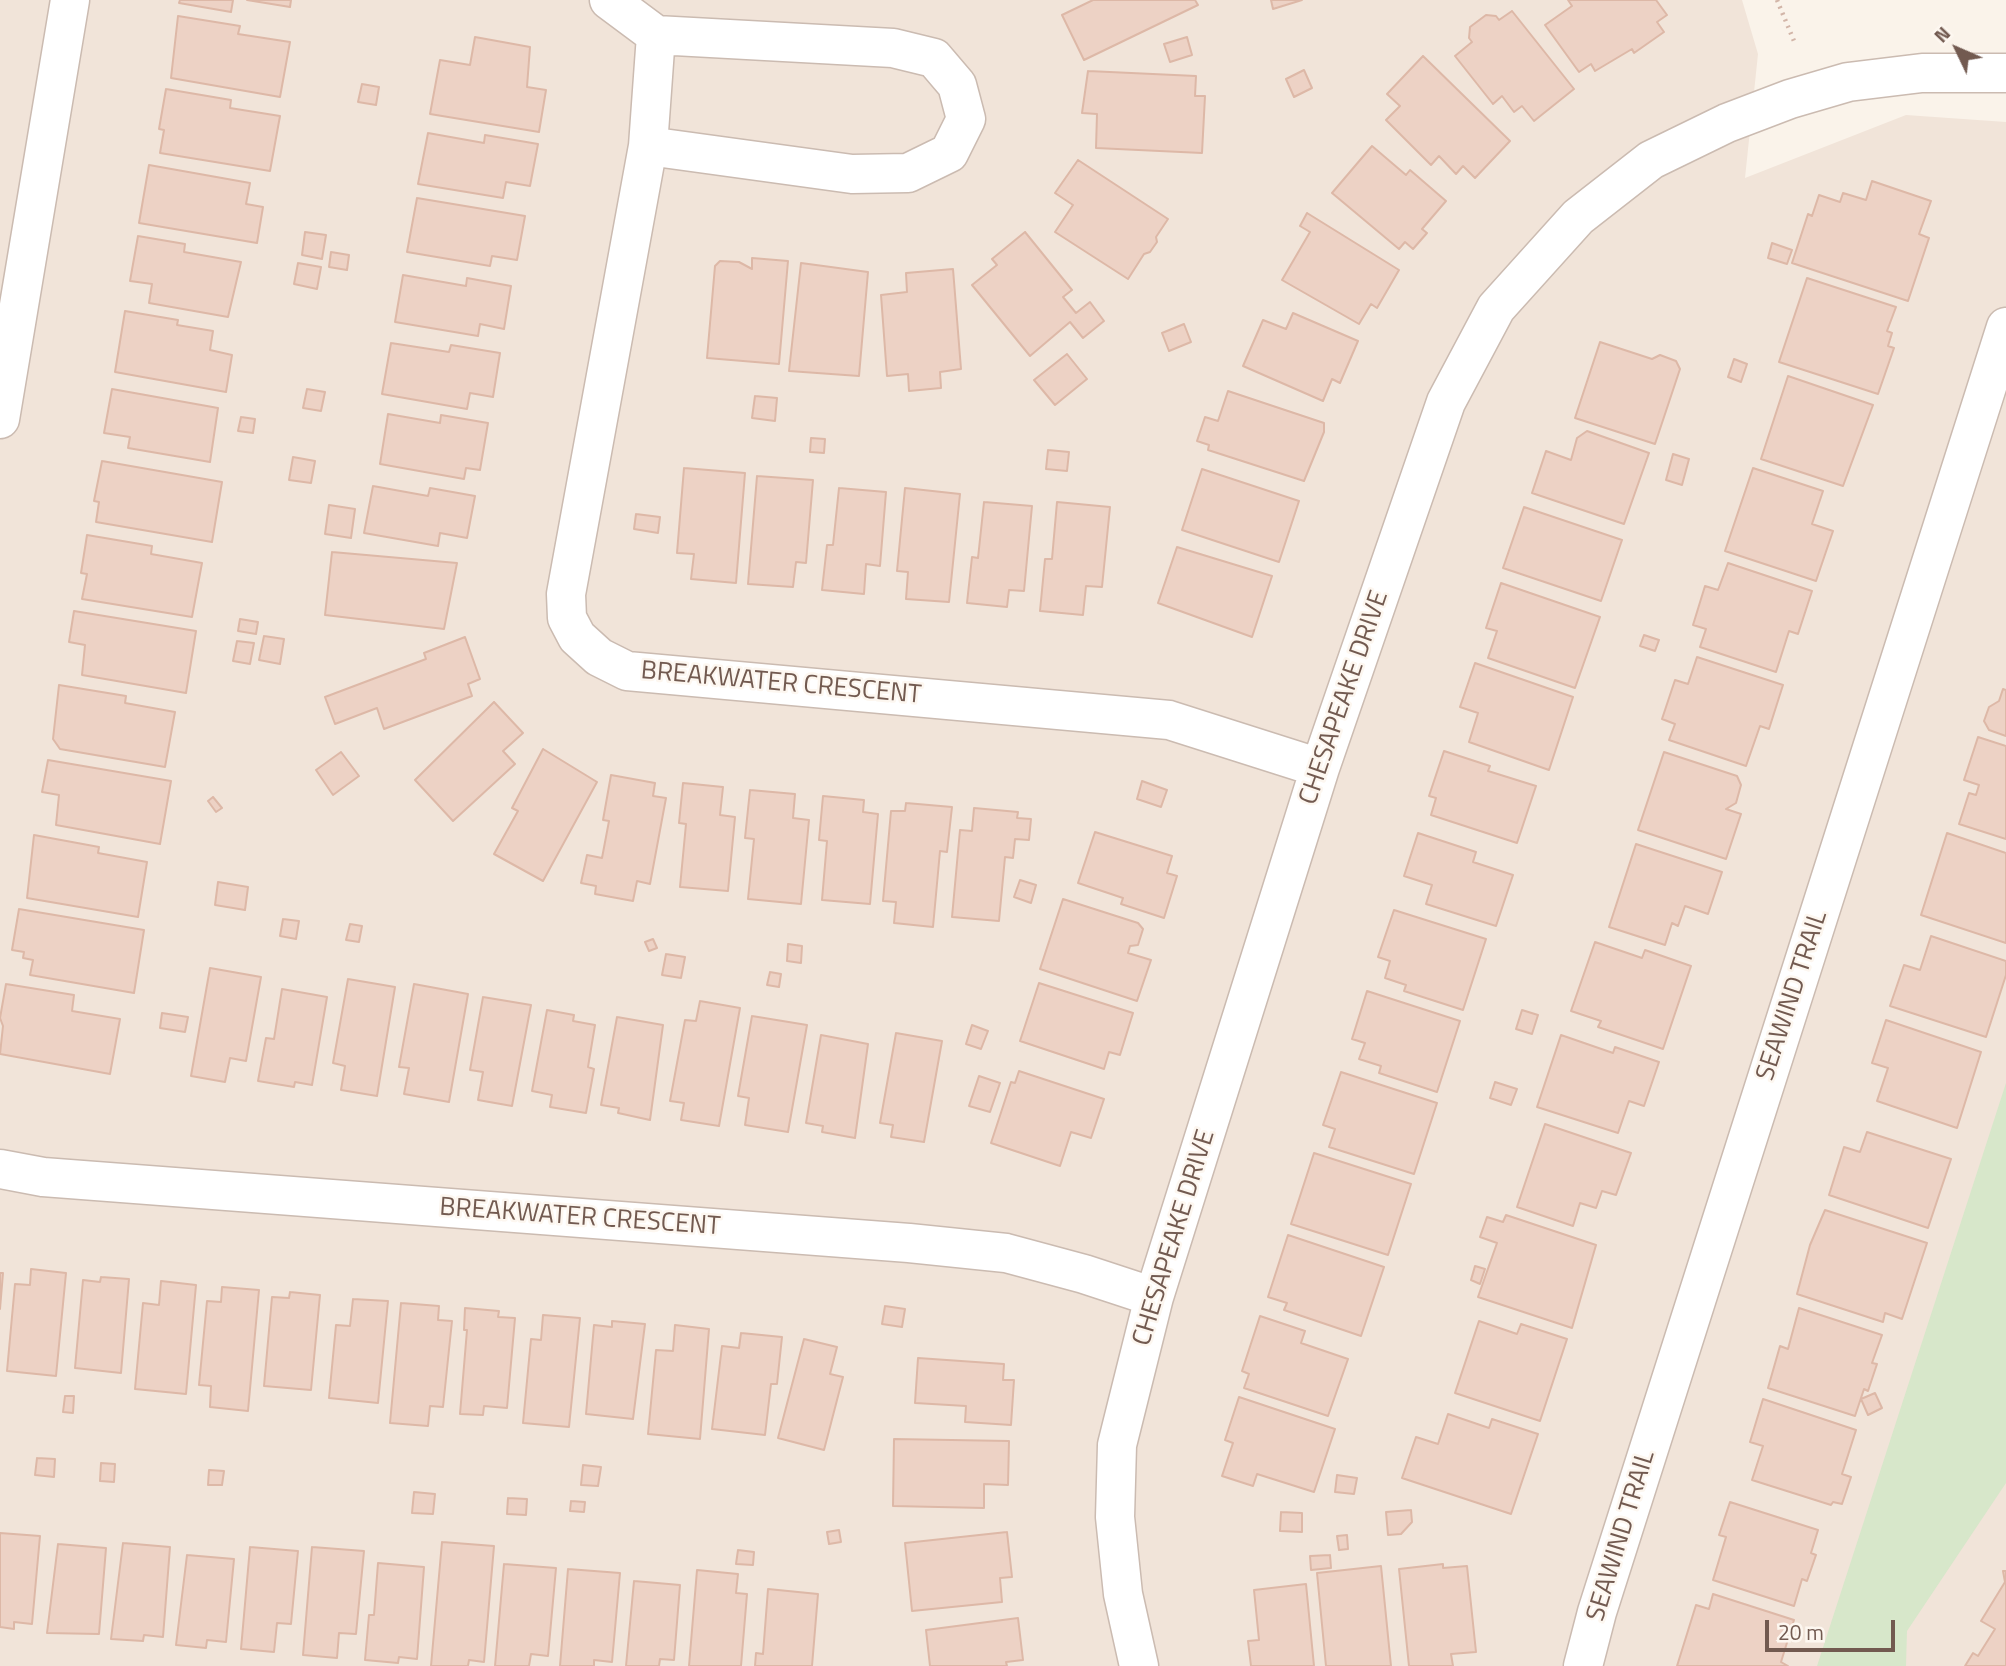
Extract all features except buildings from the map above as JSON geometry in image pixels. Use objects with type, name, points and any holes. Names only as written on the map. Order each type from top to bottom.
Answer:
[{"type":"street","points":[[0,419],[70,0]]},
{"type":"street","points":[[609,0],[656,36],[893,48],[934,58],[957,85],[966,119],[949,153],[908,173],[852,174],[648,146]]},
{"type":"street","name":"BREAKWATER CRESCENT","points":[[656,36],[648,146],[566,594],[567,618],[577,637],[599,657],[627,671],[1169,720],[1320,768]]},
{"type":"street","name":"CHESAPEAKE DRIVE","points":[[1139,1666],[1123,1594],[1116,1530],[1117,1445],[1154,1297],[1320,768],[1446,402],[1496,308],[1578,217],[1651,160],[1727,123],[1790,99],[1848,82],[1898,76],[2006,74]]},
{"type":"street","name":"SEAWIND TRAIL","points":[[1583,1666],[1597,1612],[2006,327]]},
{"type":"street","name":"BREAKWATER CRESCENT","points":[[0,1169],[43,1177],[979,1250],[1006,1253],[1084,1273],[1154,1297]]},
{"type":"path","points":[[1777,0],[1794,41]]},
{"type":"shaded area","points":[[0,0],[1742,0],[1758,54],[1745,178],[1906,115],[2006,122],[2006,1666],[0,1666]]},
{"type":"green space","points":[[2006,1083],[2006,1483],[1907,1631],[1906,1666],[1817,1666]]}]
